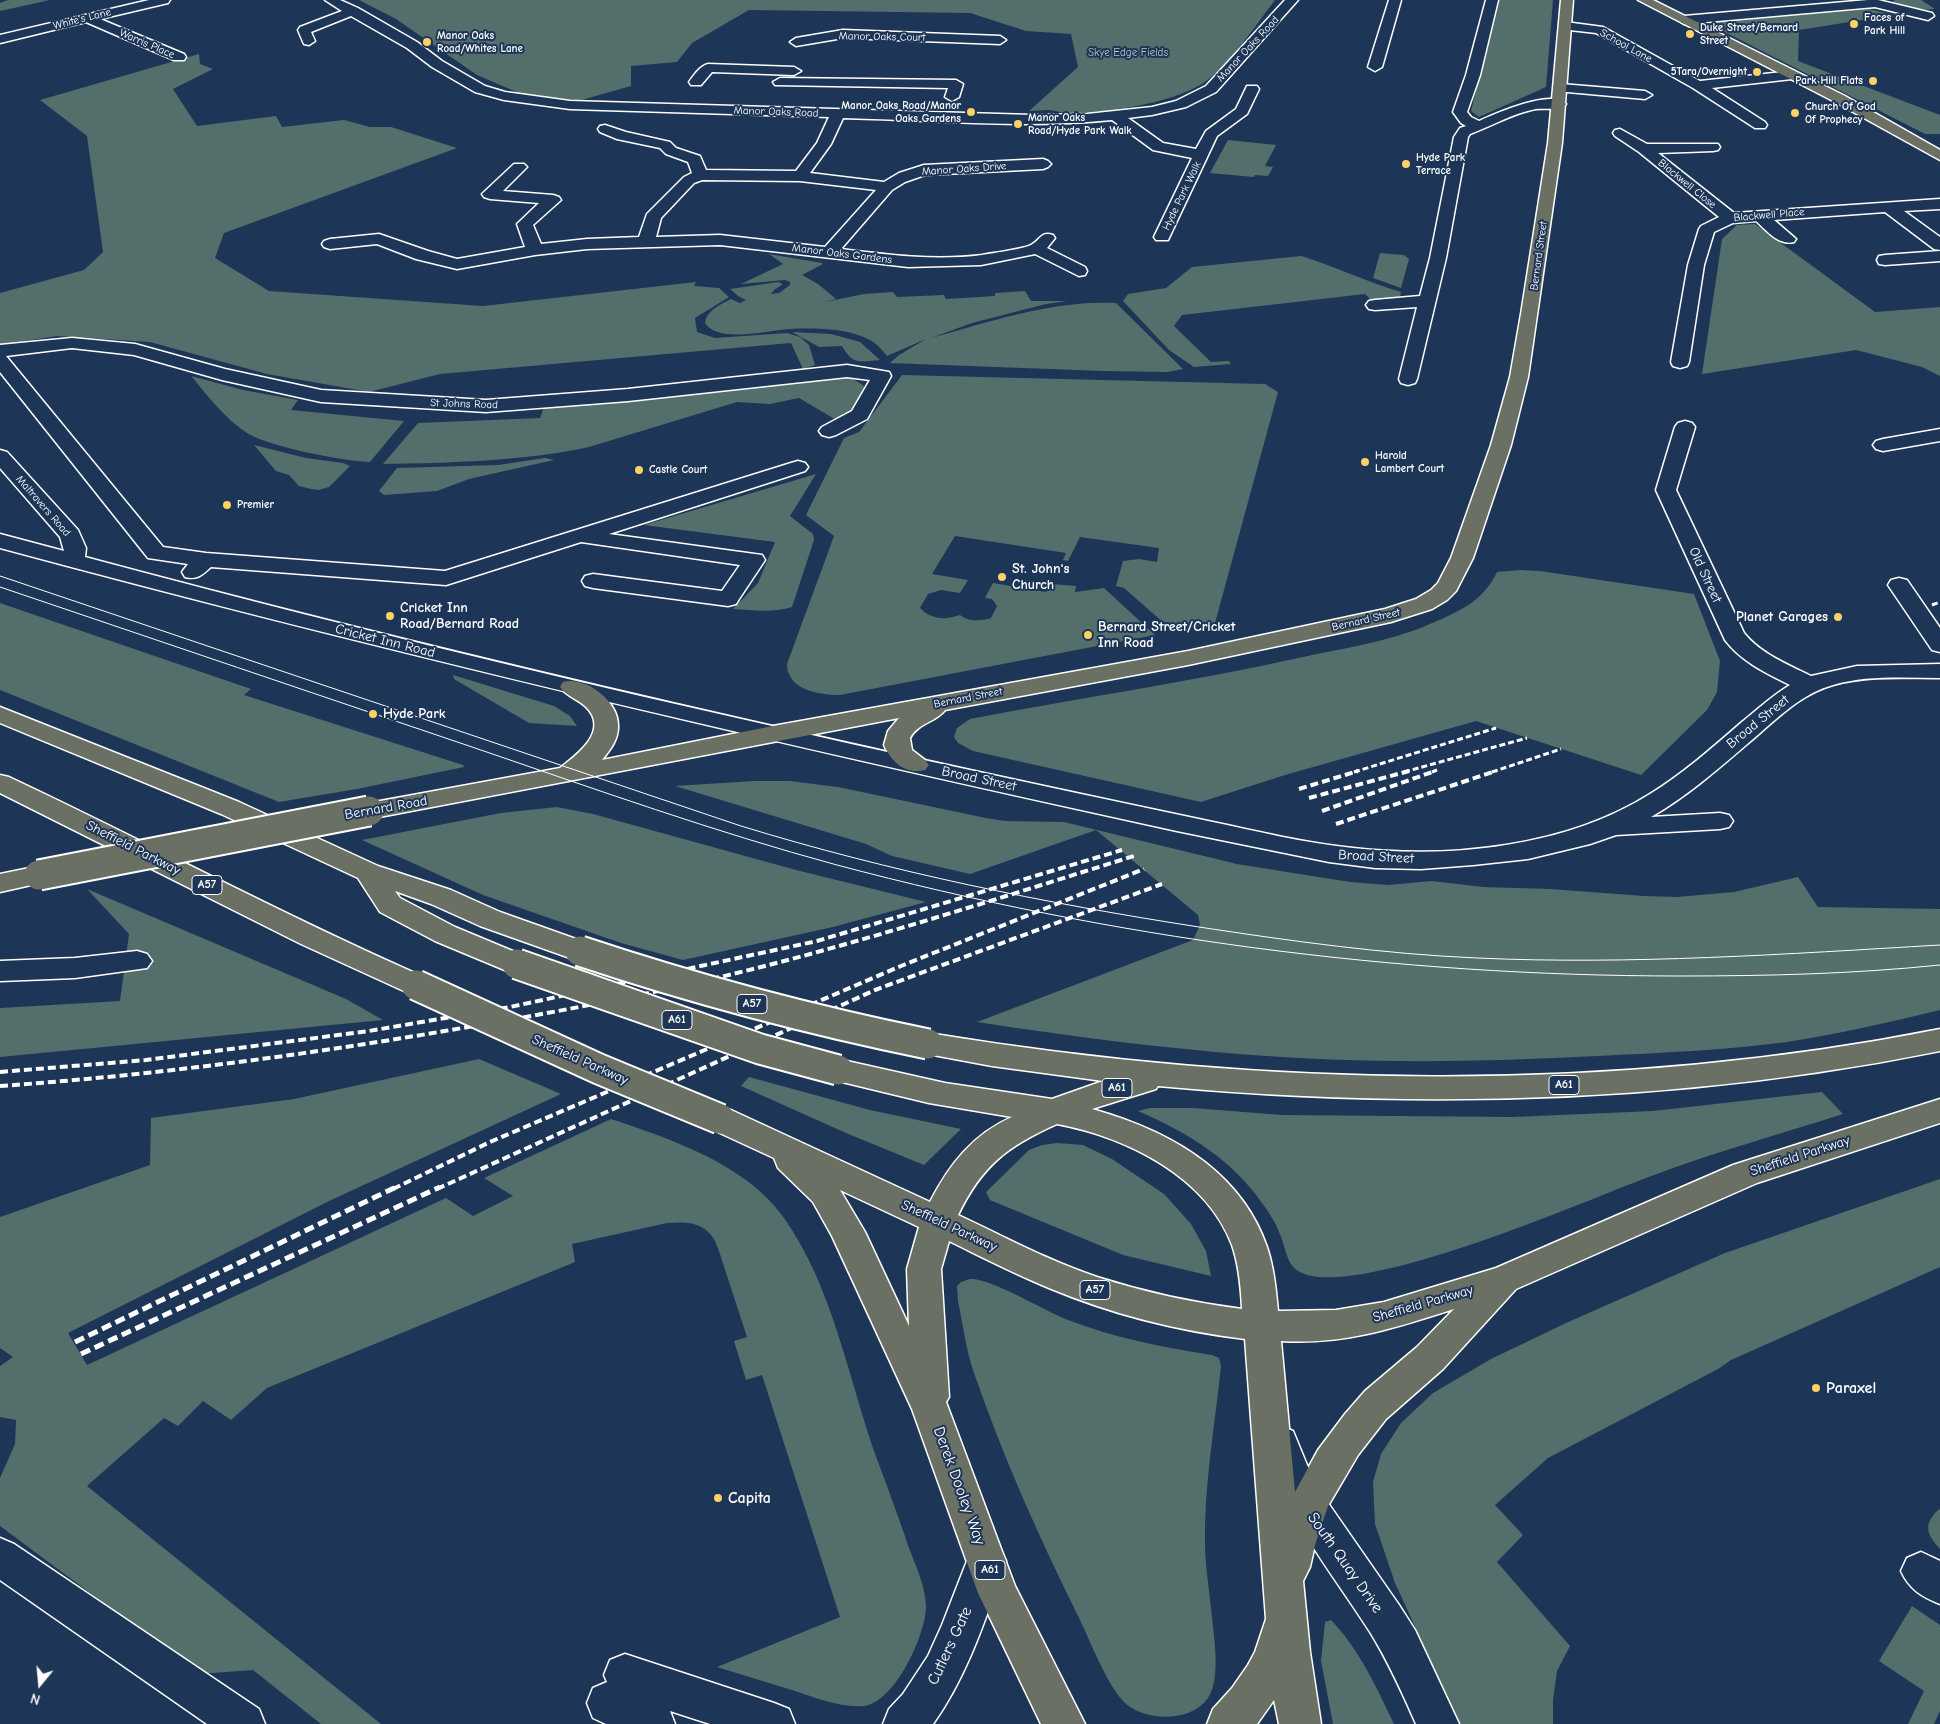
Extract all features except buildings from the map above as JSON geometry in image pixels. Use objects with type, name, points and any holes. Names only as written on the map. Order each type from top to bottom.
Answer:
[{"type":"main road","name":"Bernard Street","points":[[772,734],[1188,658],[1391,615],[1440,596],[1448,586],[1462,558],[1501,445],[1519,377],[1545,213],[1560,96],[1567,0]]},
{"type":"main road","points":[[1644,0],[1840,99],[1940,156]]},
{"type":"main road","points":[[557,777],[570,773],[586,763],[604,740],[606,725],[601,708],[588,696],[572,687]]},
{"type":"main road","points":[[916,765],[900,753],[897,743],[900,733],[910,721],[925,711],[953,701]]},
{"type":"main road","name":"A57","points":[[0,714],[230,808],[368,872],[441,897],[490,918],[672,981],[826,1024],[928,1044],[1061,1064],[1184,1078]]},
{"type":"main road","name":"Bernard Road","points":[[0,883],[772,734]]},
{"type":"main road","name":"Sheffield Parkway","points":[[0,783],[63,812],[342,954],[416,985],[599,1069],[754,1134],[1061,1278],[1093,1290],[1141,1304],[1211,1320],[1263,1326],[1336,1325],[1384,1317],[1505,1279],[1746,1174],[1940,1111]]},
{"type":"main road","name":"A61","points":[[368,872],[390,905],[445,934],[517,964],[751,1046],[838,1070],[951,1096],[1053,1112],[1100,1123],[1148,1140],[1199,1173],[1212,1186],[1234,1216],[1249,1244],[1258,1284],[1286,1613],[1295,1698],[1300,1724]]},
{"type":"main road","name":"A61","points":[[931,1410],[924,1269],[938,1220],[957,1182],[975,1161],[998,1140],[1014,1130],[1113,1088],[1159,1079],[1184,1078],[1326,1087],[1490,1087],[1591,1084],[1726,1075],[1827,1063],[1940,1040]]},
{"type":"main road","name":"A61","points":[[754,1134],[789,1158],[825,1193],[848,1232],[931,1410]]},
{"type":"main road","name":"A61","points":[[1228,1724],[1245,1708],[1261,1685],[1281,1639],[1286,1613],[1293,1549],[1307,1508],[1324,1473],[1374,1407],[1419,1368],[1505,1279]]},
{"type":"main road","name":"Derek Dooley Way","points":[[931,1410],[998,1593],[1064,1724]]},
{"type":"street","name":"White's Lane","points":[[0,39],[164,0]]},
{"type":"street","name":"Manor Oaks Road","points":[[331,0],[354,11],[374,25],[412,46],[464,81],[480,89],[504,96],[570,105],[1032,119],[1116,116],[1152,111],[1181,104],[1211,89],[1292,0]]},
{"type":"street","points":[[1375,67],[1394,0]]},
{"type":"street","points":[[1479,126],[1461,116],[1460,112],[1473,75],[1492,0]]},
{"type":"street","points":[[1684,20],[1841,2],[1875,3],[1934,18]]},
{"type":"street","points":[[309,41],[304,30],[354,11]]},
{"type":"street","name":"Warris Place","points":[[87,18],[180,58]]},
{"type":"street","name":"School Lane","points":[[1565,26],[1598,30],[1698,85],[1760,125]]},
{"type":"street","points":[[786,32],[796,42],[800,64]]},
{"type":"street","name":"Manor Oaks Court","points":[[796,42],[843,34],[972,34],[1000,40]]},
{"type":"street","points":[[760,111],[774,90],[800,64]]},
{"type":"street","points":[[696,82],[708,68],[800,64]]},
{"type":"street","points":[[934,83],[941,67]]},
{"type":"street","points":[[1698,85],[1792,76]]},
{"type":"street","points":[[774,90],[934,83],[956,84],[952,96]]},
{"type":"street","name":"Hyde Park Walk","points":[[1162,237],[1211,134],[1242,111],[1252,89]]},
{"type":"street","points":[[1408,379],[1438,258],[1461,138],[1465,132],[1515,110],[1546,103],[1560,96],[1645,95]]},
{"type":"street","points":[[800,176],[824,144],[838,114]]},
{"type":"street","name":"Hyde Park Walk","points":[[1116,116],[1158,147],[1202,155]]},
{"type":"street","points":[[605,129],[622,136],[665,145],[671,151],[695,159],[700,175]]},
{"type":"street","name":"Blackwell Close","points":[[1620,133],[1644,149],[1730,218]]},
{"type":"street","name":"Blackwell Close","points":[[1644,149],[1713,147]]},
{"type":"street","name":"Manor Oaks Drive","points":[[829,254],[887,188],[895,181],[909,174],[924,170],[1051,164]]},
{"type":"street","points":[[519,167],[490,194],[553,200],[525,224],[535,250]]},
{"type":"street","points":[[646,242],[653,217],[689,180],[700,175],[800,176],[887,188]]},
{"type":"street","name":"Blackwell Place","points":[[1680,362],[1696,265],[1707,229],[1730,218],[1940,204]]},
{"type":"street","points":[[1889,208],[1940,244]]},
{"type":"street","points":[[1758,215],[1788,239]]},
{"type":"street","name":"Manor Oaks Gardens","points":[[330,244],[379,239],[422,255],[457,264],[535,250],[587,244],[720,240],[908,262],[972,260],[1042,243],[1079,271]]},
{"type":"street","points":[[1885,260],[1940,256]]},
{"type":"street","points":[[1375,306],[1427,301]]},
{"type":"street","name":"St Johns Road","points":[[0,351],[72,343],[135,350],[222,374],[322,396],[486,406],[628,395],[848,371],[882,376],[860,415],[829,431]]},
{"type":"street","points":[[0,360],[156,553],[206,560],[446,578],[798,466]]},
{"type":"street","name":"Old Street","points":[[1685,427],[1666,490],[1733,635],[1745,649],[1756,657],[1810,685]]},
{"type":"street","points":[[1883,445],[1940,434]]},
{"type":"street","name":"Maltravers Road","points":[[0,456],[70,535],[75,548],[74,561]]},
{"type":"street","points":[[579,536],[754,560],[728,599],[593,581]]},
{"type":"street","name":"Cricket Inn Road","points":[[0,540],[174,587],[572,687],[772,734]]},
{"type":"street","points":[[174,587],[206,560]]},
{"type":"street","points":[[1899,585],[1940,645]]},
{"type":"street","name":"Broad Street","points":[[772,734],[1203,829],[1322,853],[1351,857],[1418,860],[1500,853],[1547,846],[1610,828],[1640,813],[1672,790],[1791,694],[1810,685],[1846,675],[1868,672],[1940,671]]},
{"type":"street","points":[[1610,828],[1720,821]]},
{"type":"street","points":[[0,971],[75,968],[137,961]]},
{"type":"street","name":"South Quay Drive","points":[[1268,1395],[1282,1449],[1307,1508],[1385,1620],[1418,1680],[1438,1724]]},
{"type":"street","points":[[0,1557],[244,1724]]},
{"type":"street","name":"Cutlers Gate","points":[[904,1724],[916,1714],[944,1667],[986,1561]]},
{"type":"street","points":[[654,1724],[616,1689],[774,1724]]},
{"type":"green space","points":[[8,0],[50,0],[0,11],[0,3]]},
{"type":"green space","name":"Skye Edge Fields","points":[[359,0],[1275,0],[1232,57],[1202,84],[1172,97],[1137,106],[1083,113],[1067,113],[1051,110],[1029,111],[1078,67],[1071,34],[1026,31],[970,13],[749,10],[692,43],[677,62],[631,66],[631,86],[578,101],[519,93],[477,75],[396,19]]},
{"type":"green space","points":[[1498,0],[1553,0],[1546,87],[1479,117],[1471,111]]},
{"type":"green space","points":[[1895,0],[1921,0],[1935,9],[1917,10],[1891,3]]},
{"type":"green space","points":[[1869,9],[1894,15],[1799,30],[1798,61],[1940,115],[1940,134],[1925,134],[1707,23]]},
{"type":"green space","points":[[199,54],[200,64],[213,69],[173,89],[197,126],[276,116],[282,127],[344,120],[370,127],[391,127],[457,148],[224,233],[215,258],[269,291],[483,306],[696,282],[694,286],[719,288],[729,297],[695,318],[697,332],[715,338],[787,333],[800,337],[809,345],[815,365],[803,369],[791,343],[440,374],[369,392],[267,374],[150,342],[57,336],[0,345],[0,293],[84,270],[103,252],[87,136],[40,100]]},
{"type":"green space","points":[[1228,140],[1276,145],[1265,166],[1273,167],[1268,176],[1255,175],[1254,177],[1210,173]]},
{"type":"green space","points":[[1755,224],[1875,312],[1940,307],[1940,376],[1922,367],[1856,350],[1702,374],[1722,239],[1737,225]]},
{"type":"green space","points":[[1380,253],[1404,255],[1409,259],[1401,288],[1373,278]]},
{"type":"green space","points":[[769,254],[822,263],[802,275],[818,284],[836,299],[825,302],[864,294],[893,292],[897,297],[944,295],[946,299],[995,296],[995,293],[1025,291],[1031,301],[1067,301],[1046,304],[972,323],[931,338],[1046,308],[1092,303],[1116,303],[1183,369],[1168,372],[1103,371],[890,363],[899,355],[926,339],[887,356],[873,342],[844,331],[800,329],[732,334],[721,333],[712,329],[705,323],[711,311],[731,299],[740,303],[746,300],[730,289],[778,282],[783,284],[771,294],[779,293],[790,285],[790,282],[785,280],[741,284],[783,264]]},
{"type":"green space","points":[[1301,256],[1401,292],[1400,296],[1375,304],[1365,294],[1182,315],[1174,326],[1211,362],[1229,361],[1231,364],[1194,367],[1169,350],[1123,301],[1128,294],[1166,288],[1192,267]]},
{"type":"green space","points":[[792,332],[831,334],[860,342],[880,360],[857,361],[842,346],[819,347]]},
{"type":"green space","points":[[902,375],[1265,384],[1278,392],[1215,623],[1173,631],[1124,588],[1116,586],[1123,561],[1139,559],[1157,562],[1159,548],[1080,537],[1068,561],[1063,560],[1066,553],[955,536],[932,574],[968,580],[960,593],[941,590],[928,594],[920,608],[929,615],[949,618],[960,615],[967,619],[975,620],[991,618],[997,606],[992,599],[985,598],[993,583],[1046,592],[1051,584],[1076,586],[1075,592],[1104,588],[1155,635],[840,695],[814,692],[798,685],[788,673],[787,664],[834,536],[806,515],[844,438],[859,432]]},
{"type":"green space","points":[[191,376],[243,390],[298,400],[291,410],[404,421],[370,462],[342,459],[288,448],[247,433],[224,414]]},
{"type":"green space","points":[[851,378],[863,385],[865,390],[854,414],[838,421],[799,398],[770,404],[737,402],[589,447],[564,452],[486,460],[383,464],[418,423],[540,418],[544,407]]},
{"type":"green space","points":[[254,445],[306,458],[343,463],[350,466],[329,487],[319,490],[311,489],[299,486],[289,475],[276,471]]},
{"type":"green space","points":[[545,458],[554,460],[469,479],[437,491],[384,495],[379,491],[397,468],[498,465]]},
{"type":"green space","points":[[816,474],[790,516],[813,534],[814,540],[792,607],[770,611],[733,609],[758,583],[775,542],[644,525]]},
{"type":"green space","points":[[1540,571],[1694,594],[1720,661],[1717,692],[1707,710],[1641,775],[1476,721],[1285,775],[1201,802],[973,751],[958,743],[954,737],[957,728],[970,719],[1217,675],[1404,634],[1464,608],[1480,596],[1497,572]]},
{"type":"green space","points":[[0,603],[251,689],[244,695],[463,765],[464,767],[357,789],[279,802],[0,690]]},
{"type":"green space","points":[[453,675],[554,706],[570,716],[577,726],[529,723],[454,679]]},
{"type":"green space","points":[[754,781],[790,781],[838,787],[1005,821],[1064,822],[1237,864],[1350,882],[1388,885],[1432,881],[1483,887],[1677,897],[1734,892],[1798,877],[1818,907],[1940,909],[1940,1010],[1845,1032],[1764,1045],[1645,1054],[1468,1061],[1338,1060],[1252,1055],[1114,1041],[977,1022],[1193,940],[1200,925],[1198,915],[1096,830],[970,874],[892,856],[866,844],[675,786]]},
{"type":"green space","points":[[557,807],[593,814],[796,870],[926,902],[833,927],[683,960],[621,943],[483,895],[362,840],[501,813]]},
{"type":"green space","points":[[87,889],[346,999],[383,1020],[0,1057],[0,1008],[120,1001],[129,934]]},
{"type":"green space","points":[[479,1059],[561,1094],[329,1201],[68,1333],[87,1365],[446,1198],[473,1216],[513,1196],[484,1178],[611,1119],[682,1145],[728,1168],[768,1199],[784,1218],[801,1245],[816,1274],[828,1304],[867,1429],[920,1577],[926,1600],[924,1620],[914,1650],[897,1681],[876,1702],[864,1706],[838,1704],[717,1667],[840,1617],[762,1375],[746,1380],[734,1341],[747,1337],[718,1248],[710,1233],[691,1223],[667,1223],[572,1244],[575,1262],[267,1388],[231,1420],[203,1401],[178,1426],[164,1418],[87,1486],[381,1724],[321,1724],[253,1670],[199,1674],[0,1526],[0,1478],[15,1444],[16,1420],[0,1417],[0,1366],[13,1357],[0,1348],[0,1217],[150,1165],[151,1118],[294,1099]]},
{"type":"green space","points":[[749,1077],[870,1110],[961,1129],[924,1165],[846,1133],[741,1086]]},
{"type":"green space","points":[[1822,1092],[1843,1114],[1654,1175],[1473,1244],[1418,1261],[1368,1273],[1326,1277],[1298,1271],[1294,1268],[1288,1259],[1276,1225],[1265,1207],[1239,1175],[1209,1150],[1192,1139],[1138,1111],[1150,1108],[1193,1108],[1282,1115],[1513,1117],[1653,1111]]},
{"type":"green space","points":[[1057,1143],[1083,1145],[1112,1159],[1164,1194],[1191,1224],[1206,1251],[1211,1276],[1123,1255],[990,1200],[986,1192],[1029,1150],[1042,1145]]},
{"type":"green space","points":[[1940,1179],[1940,1267],[1731,1360],[1718,1369],[1548,1458],[1495,1505],[1523,1535],[1497,1562],[1570,1646],[1557,1671],[1553,1700],[1553,1724],[1460,1724],[1395,1583],[1375,1524],[1373,1482],[1381,1454],[1401,1423],[1433,1393],[1491,1359],[1566,1323],[1725,1253]]},
{"type":"green space","points":[[970,1279],[991,1284],[1058,1316],[1103,1332],[1219,1358],[1221,1366],[1208,1477],[1205,1521],[1206,1559],[1216,1667],[1215,1678],[1208,1698],[1190,1712],[1167,1717],[1142,1713],[1123,1701],[1104,1672],[1022,1496],[974,1373],[965,1337],[957,1286],[961,1282]]},
{"type":"green space","points":[[1939,1509],[1940,1549],[1929,1534],[1928,1529],[1930,1519]]},
{"type":"green space","points":[[1912,1606],[1940,1625],[1940,1711],[1934,1724],[1908,1724],[1924,1691],[1879,1661]]},
{"type":"green space","points":[[1331,1620],[1359,1656],[1394,1724],[1333,1724],[1321,1661],[1325,1622]]},
{"type":"tram line","points":[[0,576],[741,826],[797,843],[911,872],[1083,908],[1303,942],[1372,950],[1477,958],[1535,960],[1651,959],[1766,955],[1940,945]]},
{"type":"tram line","points":[[0,587],[746,839],[837,865],[940,891],[1045,913],[1149,932],[1255,948],[1467,969],[1573,974],[1713,976],[1842,972],[1940,965]]},
{"type":"railway","points":[[1932,605],[1940,602]]},
{"type":"railway","points":[[1354,772],[1496,728]]},
{"type":"railway","points":[[1404,772],[1527,738]]},
{"type":"railway","points":[[1492,772],[1561,749]]},
{"type":"railway","points":[[1432,772],[1437,770]]},
{"type":"railway","points":[[1299,789],[1358,771]]},
{"type":"railway","points":[[1309,798],[1409,771]]},
{"type":"railway","points":[[1322,811],[1435,771]]},
{"type":"railway","points":[[1336,824],[1496,771]]},
{"type":"railway","points":[[0,1072],[146,1060],[369,1031],[510,1007],[817,941],[1122,850]]},
{"type":"railway","points":[[0,1086],[176,1070],[293,1055],[468,1027],[617,1000],[728,975],[858,941],[1134,856]]},
{"type":"railway","points":[[393,1189],[490,1142],[901,966],[1144,869]]},
{"type":"railway","points":[[437,1189],[875,990],[1162,884]]},
{"type":"railway","points":[[75,1342],[396,1187]]},
{"type":"railway","points":[[81,1354],[440,1187]]},
{"type":"place","name":"Faces of Park Hill","points":[[1854,24]]},
{"type":"place","name":"Duke Street/Bernard Street","points":[[1690,34]]},
{"type":"place","name":"Manor Oaks Road/Whites Lane","points":[[427,42]]},
{"type":"place","name":"5Tara/Overnight","points":[[1757,72]]},
{"type":"place","name":"Park Hill Flats","points":[[1873,81]]},
{"type":"place","name":"Manor Oaks Road/Manor Oaks Gardens","points":[[971,112]]},
{"type":"place","name":"Church Of God Of Prophecy","points":[[1795,113]]},
{"type":"place","name":"Manor Oaks Road/Hyde Park Walk","points":[[1018,124]]},
{"type":"place","name":"Hyde Park Terrace","points":[[1406,164]]},
{"type":"place","name":"Harold Lambert Court","points":[[1365,462]]},
{"type":"place","name":"Castle Court","points":[[639,470]]},
{"type":"place","name":"Premier","points":[[227,505]]},
{"type":"place","name":"St. John's Church","points":[[1002,577]]},
{"type":"place","name":"Cricket Inn Road/Bernard Road","points":[[390,616]]},
{"type":"place","name":"Planet Garages","points":[[1838,617]]},
{"type":"place","name":"Bernard Street/Cricket Inn Road","points":[[1088,635]]},
{"type":"place","name":"Hyde Park","points":[[373,714]]},
{"type":"place","name":"Paraxel","points":[[1816,1388]]},
{"type":"place","name":"Capita","points":[[718,1498]]}]
